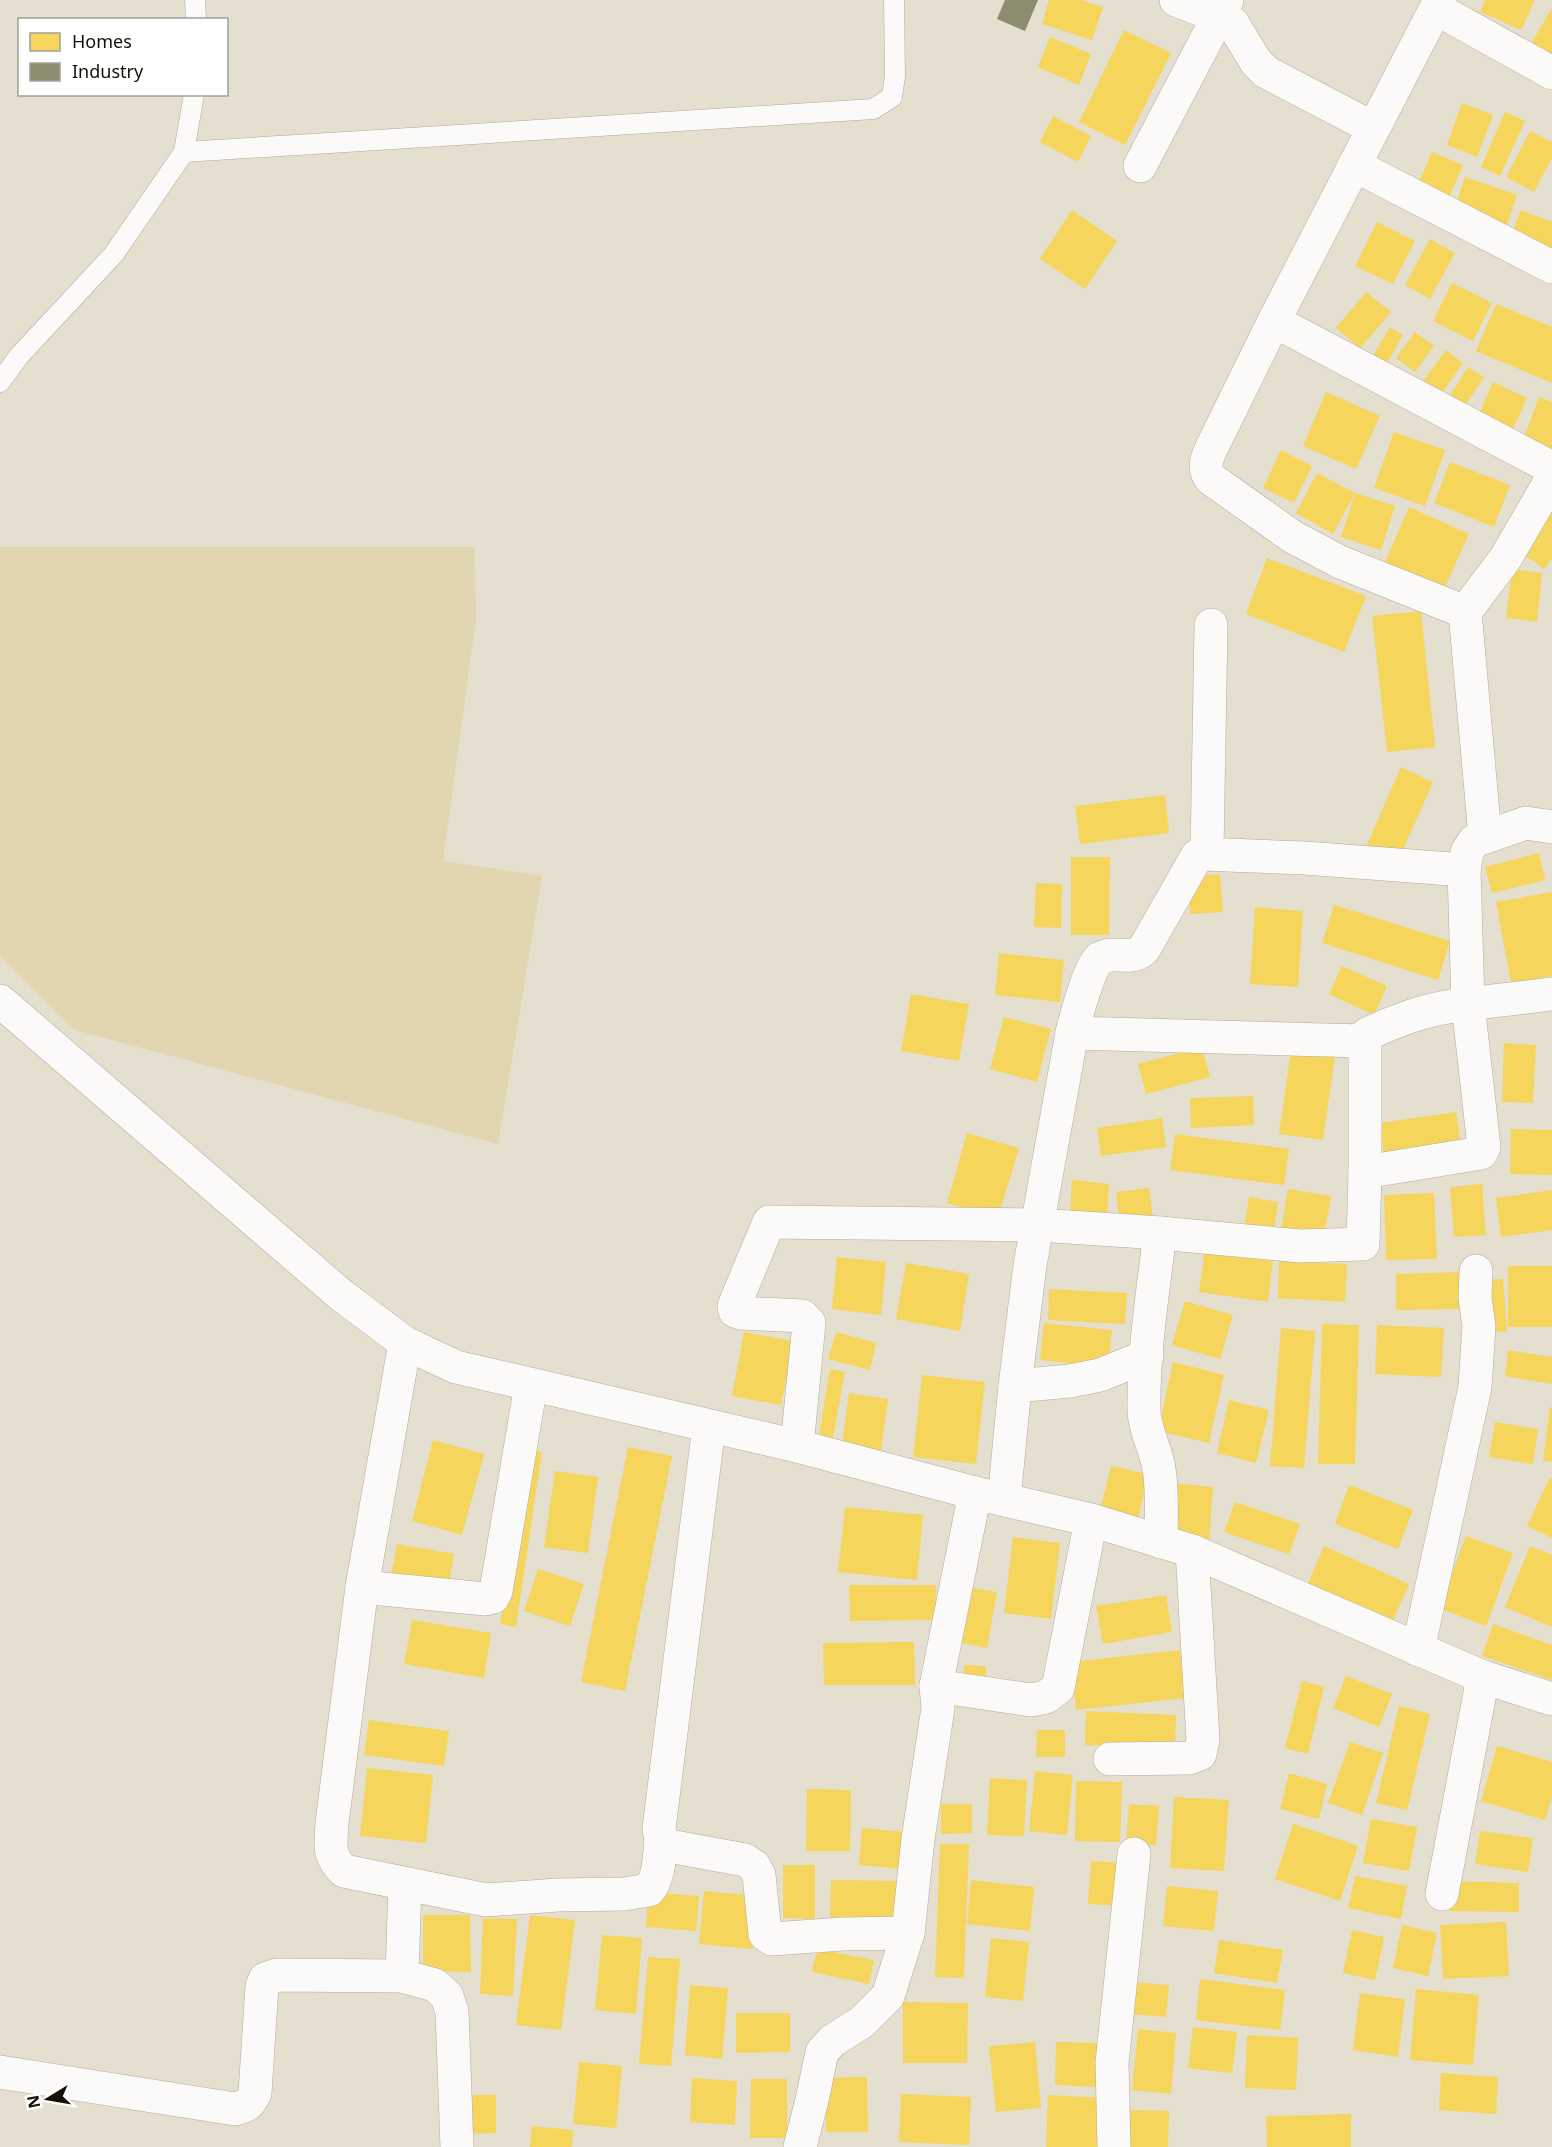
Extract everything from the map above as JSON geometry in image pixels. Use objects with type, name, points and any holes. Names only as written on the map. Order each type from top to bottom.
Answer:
[{"type":"street","points":[[1176,0],[1222,9]]},
{"type":"street","points":[[1465,612],[1340,562],[1293,537],[1211,479],[1206,472],[1208,457],[1354,165],[1438,4],[1552,74]]},
{"type":"street","points":[[1222,9],[1248,51],[1266,72],[1373,128]]},
{"type":"street","points":[[1140,166],[1222,9]]},
{"type":"street","points":[[1354,165],[1552,267]]},
{"type":"street","points":[[1275,321],[1552,468]]},
{"type":"street","points":[[1485,836],[1465,612],[1505,559],[1547,487],[1552,474]]},
{"type":"street","points":[[1207,852],[1211,625]]},
{"type":"street","points":[[1365,1172],[1481,1153],[1484,1147],[1468,1004],[1464,870],[1467,852],[1474,841],[1526,823],[1552,827]]},
{"type":"street","points":[[800,2147],[822,2052],[832,2041],[862,2022],[888,1996],[908,1934],[918,1839],[938,1708],[936,1686],[989,1496],[1015,1386],[1038,1225],[1072,1033],[1082,997],[1096,962],[1100,957],[1132,956],[1139,953],[1197,856],[1207,852],[1464,870]]},
{"type":"street","points":[[797,1446],[809,1323],[802,1316],[740,1313],[735,1311],[734,1306],[769,1222],[1038,1225],[1300,1246],[1363,1244],[1364,1041],[1367,1034],[1403,1017],[1439,1007],[1552,994]]},
{"type":"street","points":[[0,1001],[341,1295],[405,1344],[456,1367],[797,1446],[1091,1520],[1177,1546],[1483,1677],[1552,1699]]},
{"type":"street","points":[[1072,1033],[1364,1041]]},
{"type":"street","points":[[1110,1760],[1190,1758],[1200,1754],[1203,1740],[1177,1546],[1155,1451],[1146,1428],[1144,1410],[1147,1356],[1160,1233]]},
{"type":"street","points":[[1418,1650],[1475,1387],[1479,1326],[1475,1298],[1476,1271]]},
{"type":"street","points":[[405,1344],[362,1587],[332,1823],[331,1849],[334,1862],[344,1871],[486,1900],[649,1890],[658,1870],[661,1839],[659,1829],[709,1426]]},
{"type":"street","points":[[1015,1386],[1070,1381],[1100,1375],[1147,1356]]},
{"type":"street","points":[[362,1587],[485,1599],[493,1597],[496,1591],[531,1385]]},
{"type":"street","points":[[936,1686],[1031,1700],[1046,1697],[1058,1688],[1091,1520]]},
{"type":"street","points":[[1442,1894],[1483,1677]]},
{"type":"street","points":[[661,1839],[669,1846],[745,1860],[754,1866],[759,1875],[765,1934],[772,1939],[843,1934],[908,1934]]},
{"type":"street","points":[[1114,2147],[1112,2063],[1134,1854]]},
{"type":"street","points":[[402,1976],[405,1885]]},
{"type":"street","points":[[0,2072],[235,2109],[246,2107],[255,2093],[262,1986],[265,1979],[277,1975],[402,1976],[435,1986],[447,1996],[452,2012],[457,2147]]},
{"type":"lane","points":[[195,0],[196,18]]},
{"type":"lane","points":[[184,152],[873,109],[892,97],[895,76],[894,0]]},
{"type":"lane","points":[[0,382],[19,357],[114,254],[184,152],[194,96]]},
{"type":"shaded area","points":[[0,547],[474,547],[476,618],[443,861],[542,876],[498,1144],[75,1030],[0,956]]},
{"type":"building: Homes","points":[[1049,0],[1081,0],[1103,7],[1092,40],[1042,24]]},
{"type":"building: Homes","points":[[1485,0],[1535,0],[1521,30],[1480,12]]},
{"type":"building: Homes","points":[[1552,8],[1552,61],[1529,47]]},
{"type":"building: Homes","points":[[1124,30],[1171,53],[1125,145],[1079,122]]},
{"type":"building: Homes","points":[[1050,37],[1091,54],[1079,85],[1038,67]]},
{"type":"building: Homes","points":[[1462,103],[1493,115],[1477,157],[1447,145]]},
{"type":"building: Homes","points":[[1505,112],[1525,121],[1500,176],[1481,167]]},
{"type":"building: Homes","points":[[1053,116],[1091,136],[1078,162],[1040,142]]},
{"type":"building: Homes","points":[[1530,131],[1552,142],[1552,158],[1534,192],[1506,177]]},
{"type":"building: Homes","points":[[1432,152],[1463,165],[1448,200],[1417,187]]},
{"type":"building: Homes","points":[[1465,177],[1517,195],[1506,227],[1454,210]]},
{"type":"building: Homes","points":[[1072,210],[1117,241],[1085,289],[1040,259]]},
{"type":"building: Homes","points":[[1521,210],[1552,222],[1552,256],[1510,238]]},
{"type":"building: Homes","points":[[1377,222],[1415,241],[1393,284],[1355,266]]},
{"type":"building: Homes","points":[[1430,239],[1455,253],[1430,299],[1405,285]]},
{"type":"building: Homes","points":[[1452,283],[1492,303],[1473,341],[1433,321]]},
{"type":"building: Homes","points":[[1366,292],[1391,312],[1360,348],[1336,328]]},
{"type":"building: Homes","points":[[1496,304],[1552,327],[1552,383],[1476,351]]},
{"type":"building: Homes","points":[[1390,327],[1403,335],[1386,365],[1372,357]]},
{"type":"building: Homes","points":[[1415,332],[1434,346],[1415,372],[1396,358]]},
{"type":"building: Homes","points":[[1446,350],[1463,363],[1442,393],[1423,381]]},
{"type":"building: Homes","points":[[1468,367],[1484,377],[1460,413],[1445,403]]},
{"type":"building: Homes","points":[[1493,382],[1527,398],[1510,436],[1476,421]]},
{"type":"building: Homes","points":[[1326,392],[1380,416],[1356,469],[1303,446]]},
{"type":"building: Homes","points":[[1539,397],[1552,402],[1552,452],[1523,441]]},
{"type":"building: Homes","points":[[1394,432],[1445,450],[1425,506],[1374,488]]},
{"type":"building: Homes","points":[[1281,450],[1312,466],[1294,503],[1263,488]]},
{"type":"building: Homes","points":[[1450,462],[1510,485],[1494,527],[1434,503]]},
{"type":"building: Homes","points":[[1317,473],[1355,493],[1333,534],[1296,513]]},
{"type":"building: Homes","points":[[1355,493],[1395,506],[1381,550],[1341,537]]},
{"type":"building: Homes","points":[[1409,507],[1469,534],[1444,589],[1385,562]]},
{"type":"building: Homes","points":[[1552,510],[1552,558],[1544,569],[1523,554]]},
{"type":"building: Homes","points":[[1267,558],[1366,596],[1344,652],[1246,614]]},
{"type":"building: Homes","points":[[1512,569],[1542,573],[1537,622],[1506,618]]},
{"type":"building: Homes","points":[[1421,611],[1435,747],[1387,752],[1372,616]]},
{"type":"building: Homes","points":[[1401,767],[1433,782],[1398,861],[1366,847]]},
{"type":"building: Homes","points":[[1165,795],[1169,833],[1080,844],[1075,806]]},
{"type":"building: Homes","points":[[1539,853],[1545,880],[1492,893],[1485,867]]},
{"type":"building: Homes","points":[[1071,857],[1110,857],[1109,935],[1071,935]]},
{"type":"building: Homes","points":[[1220,874],[1223,912],[1190,914],[1188,876]]},
{"type":"building: Homes","points":[[1036,883],[1062,884],[1061,928],[1034,927]]},
{"type":"building: Homes","points":[[1552,892],[1552,976],[1511,983],[1496,902]]},
{"type":"building: Homes","points":[[1334,905],[1450,941],[1438,980],[1322,943]]},
{"type":"building: Homes","points":[[1255,907],[1303,911],[1298,987],[1250,984]]},
{"type":"building: Homes","points":[[999,953],[1064,960],[1060,1002],[995,995]]},
{"type":"building: Homes","points":[[1342,966],[1387,986],[1374,1015],[1329,994]]},
{"type":"building: Homes","points":[[911,994],[969,1004],[959,1061],[901,1051]]},
{"type":"building: Homes","points":[[1004,1017],[1051,1029],[1037,1082],[990,1069]]},
{"type":"building: Homes","points":[[1504,1043],[1536,1045],[1533,1103],[1502,1102]]},
{"type":"building: Homes","points":[[1202,1047],[1210,1077],[1146,1094],[1138,1064]]},
{"type":"building: Homes","points":[[1291,1050],[1335,1057],[1323,1140],[1279,1134]]},
{"type":"building: Homes","points":[[1253,1096],[1254,1125],[1191,1128],[1190,1098]]},
{"type":"building: Homes","points":[[1456,1112],[1462,1152],[1385,1163],[1380,1123]]},
{"type":"building: Homes","points":[[1162,1118],[1166,1147],[1101,1156],[1097,1128]]},
{"type":"building: Homes","points":[[1511,1129],[1552,1130],[1552,1175],[1510,1174]]},
{"type":"building: Homes","points":[[967,1133],[1019,1148],[998,1218],[947,1203]]},
{"type":"building: Homes","points":[[1175,1134],[1289,1149],[1284,1185],[1170,1170]]},
{"type":"building: Homes","points":[[1072,1180],[1109,1184],[1107,1217],[1070,1214]]},
{"type":"building: Homes","points":[[1482,1184],[1486,1235],[1454,1237],[1450,1187]]},
{"type":"building: Homes","points":[[1149,1188],[1153,1218],[1120,1223],[1116,1192]]},
{"type":"building: Homes","points":[[1288,1189],[1331,1196],[1324,1237],[1281,1229]]},
{"type":"building: Homes","points":[[1552,1190],[1552,1230],[1501,1237],[1496,1198]]},
{"type":"building: Homes","points":[[1434,1193],[1437,1259],[1386,1260],[1384,1195]]},
{"type":"building: Homes","points":[[1249,1197],[1278,1202],[1274,1233],[1244,1228]]},
{"type":"building: Homes","points":[[1206,1241],[1274,1251],[1268,1302],[1199,1292]]},
{"type":"building: Homes","points":[[837,1257],[886,1262],[881,1315],[832,1309]]},
{"type":"building: Homes","points":[[1279,1261],[1347,1264],[1345,1302],[1278,1298]]},
{"type":"building: Homes","points":[[906,1263],[969,1274],[960,1331],[896,1319]]},
{"type":"building: Homes","points":[[1508,1266],[1552,1266],[1552,1327],[1508,1327]]},
{"type":"building: Homes","points":[[1459,1272],[1460,1309],[1396,1310],[1396,1274]]},
{"type":"building: Homes","points":[[1503,1279],[1507,1331],[1480,1333],[1477,1280]]},
{"type":"building: Homes","points":[[1049,1289],[1127,1293],[1125,1324],[1048,1320]]},
{"type":"building: Homes","points":[[1185,1301],[1233,1315],[1220,1359],[1172,1345]]},
{"type":"building: Homes","points":[[1044,1323],[1112,1330],[1108,1367],[1040,1360]]},
{"type":"building: Homes","points":[[1322,1324],[1359,1325],[1355,1464],[1318,1464]]},
{"type":"building: Homes","points":[[1377,1325],[1444,1328],[1441,1377],[1375,1374]]},
{"type":"building: Homes","points":[[1281,1328],[1315,1331],[1304,1468],[1270,1466]]},
{"type":"building: Homes","points":[[744,1332],[793,1341],[781,1405],[732,1396]]},
{"type":"building: Homes","points":[[836,1332],[876,1343],[870,1370],[828,1359]]},
{"type":"building: Homes","points":[[1508,1350],[1552,1357],[1552,1384],[1505,1376]]},
{"type":"building: Homes","points":[[1173,1362],[1224,1375],[1209,1443],[1158,1431]]},
{"type":"building: Homes","points":[[830,1369],[845,1372],[832,1443],[818,1441]]},
{"type":"building: Homes","points":[[922,1375],[985,1382],[976,1464],[913,1457]]},
{"type":"building: Homes","points":[[849,1393],[888,1399],[880,1458],[841,1452]]},
{"type":"building: Homes","points":[[1229,1400],[1269,1410],[1256,1463],[1217,1453]]},
{"type":"building: Homes","points":[[1550,1407],[1552,1407],[1552,1462],[1543,1461]]},
{"type":"building: Homes","points":[[1495,1422],[1538,1429],[1533,1464],[1489,1457]]},
{"type":"building: Homes","points":[[433,1440],[484,1454],[462,1535],[412,1521]]},
{"type":"building: Homes","points":[[628,1447],[672,1456],[625,1691],[581,1682]]},
{"type":"building: Homes","points":[[526,1449],[542,1452],[516,1627],[500,1624]]},
{"type":"building: Homes","points":[[1111,1466],[1148,1474],[1137,1524],[1099,1515]]},
{"type":"building: Homes","points":[[555,1471],[598,1477],[588,1553],[544,1547]]},
{"type":"building: Homes","points":[[1550,1477],[1552,1478],[1552,1538],[1527,1526]]},
{"type":"building: Homes","points":[[1173,1483],[1213,1487],[1209,1543],[1167,1539]]},
{"type":"building: Homes","points":[[1349,1485],[1413,1510],[1398,1549],[1335,1524]]},
{"type":"building: Homes","points":[[1235,1502],[1300,1524],[1289,1554],[1224,1532]]},
{"type":"building: Homes","points":[[845,1507],[923,1515],[917,1580],[838,1572]]},
{"type":"building: Homes","points":[[1466,1536],[1513,1553],[1486,1626],[1439,1608]]},
{"type":"building: Homes","points":[[1013,1537],[1060,1543],[1051,1619],[1004,1613]]},
{"type":"building: Homes","points":[[397,1544],[454,1554],[448,1591],[390,1581]]},
{"type":"building: Homes","points":[[1324,1546],[1409,1584],[1391,1625],[1306,1588]]},
{"type":"building: Homes","points":[[1530,1546],[1552,1555],[1552,1627],[1505,1607]]},
{"type":"building: Homes","points":[[538,1569],[584,1584],[570,1626],[524,1611]]},
{"type":"building: Homes","points":[[849,1585],[936,1585],[936,1620],[850,1621]]},
{"type":"building: Homes","points":[[965,1587],[997,1592],[987,1648],[955,1642]]},
{"type":"building: Homes","points":[[1166,1595],[1172,1632],[1103,1644],[1096,1606]]},
{"type":"building: Homes","points":[[412,1620],[491,1633],[484,1678],[404,1664]]},
{"type":"building: Homes","points":[[1493,1624],[1552,1645],[1552,1680],[1482,1656]]},
{"type":"building: Homes","points":[[914,1642],[915,1685],[824,1685],[823,1643]]},
{"type":"building: Homes","points":[[1180,1650],[1185,1698],[1076,1710],[1071,1662]]},
{"type":"building: Homes","points":[[964,1665],[986,1666],[985,1685],[963,1683]]},
{"type":"building: Homes","points":[[1346,1676],[1392,1694],[1379,1727],[1333,1708]]},
{"type":"building: Homes","points":[[1302,1681],[1324,1687],[1308,1754],[1285,1748]]},
{"type":"building: Homes","points":[[1399,1706],[1430,1714],[1407,1810],[1376,1803]]},
{"type":"building: Homes","points":[[1086,1711],[1176,1715],[1175,1749],[1085,1745]]},
{"type":"building: Homes","points":[[369,1720],[449,1731],[444,1766],[364,1755]]},
{"type":"building: Homes","points":[[1037,1730],[1065,1730],[1065,1757],[1036,1757]]},
{"type":"building: Homes","points":[[1350,1742],[1383,1753],[1362,1815],[1328,1803]]},
{"type":"building: Homes","points":[[1497,1746],[1552,1762],[1552,1797],[1545,1820],[1481,1801]]},
{"type":"building: Homes","points":[[367,1768],[433,1775],[426,1843],[360,1836]]},
{"type":"building: Homes","points":[[1035,1771],[1073,1775],[1067,1835],[1029,1831]]},
{"type":"building: Homes","points":[[1289,1773],[1327,1784],[1319,1819],[1280,1809]]},
{"type":"building: Homes","points":[[990,1778],[1027,1780],[1024,1836],[987,1835]]},
{"type":"building: Homes","points":[[1076,1781],[1122,1782],[1120,1842],[1075,1841]]},
{"type":"building: Homes","points":[[807,1789],[851,1790],[850,1851],[806,1851]]},
{"type":"building: Homes","points":[[1174,1797],[1229,1800],[1224,1871],[1170,1868]]},
{"type":"building: Homes","points":[[941,1804],[972,1804],[972,1833],[941,1834]]},
{"type":"building: Homes","points":[[1129,1804],[1159,1806],[1156,1845],[1126,1843]]},
{"type":"building: Homes","points":[[1371,1819],[1417,1827],[1409,1871],[1363,1863]]},
{"type":"building: Homes","points":[[1293,1824],[1358,1846],[1340,1901],[1275,1879]]},
{"type":"building: Homes","points":[[862,1828],[916,1833],[913,1870],[859,1865]]},
{"type":"building: Homes","points":[[1480,1831],[1533,1838],[1528,1872],[1475,1864]]},
{"type":"building: Homes","points":[[940,1844],[969,1844],[964,1978],[935,1977]]},
{"type":"building: Homes","points":[[1091,1861],[1124,1863],[1122,1906],[1088,1904]]},
{"type":"building: Homes","points":[[783,1865],[815,1865],[815,1919],[783,1918]]},
{"type":"building: Homes","points":[[1355,1876],[1407,1886],[1401,1919],[1348,1908]]},
{"type":"building: Homes","points":[[831,1880],[908,1881],[907,1923],[830,1921]]},
{"type":"building: Homes","points":[[971,1880],[1034,1887],[1030,1931],[967,1924]]},
{"type":"building: Homes","points":[[1450,1881],[1519,1883],[1519,1912],[1449,1911]]},
{"type":"building: Homes","points":[[1167,1886],[1218,1891],[1214,1931],[1163,1926]]},
{"type":"building: Homes","points":[[704,1891],[759,1896],[753,1949],[699,1944]]},
{"type":"building: Homes","points":[[648,1892],[699,1896],[696,1931],[646,1927]]},
{"type":"building: Homes","points":[[423,1915],[470,1915],[471,1972],[423,1971]]},
{"type":"building: Homes","points":[[530,1915],[575,1920],[561,2030],[516,2025]]},
{"type":"building: Homes","points":[[483,1918],[517,1919],[513,1996],[480,1994]]},
{"type":"building: Homes","points":[[1506,1922],[1509,1976],[1443,1979],[1440,1925]]},
{"type":"building: Homes","points":[[1402,1925],[1437,1933],[1428,1976],[1393,1968]]},
{"type":"building: Homes","points":[[1352,1930],[1384,1937],[1375,1980],[1343,1973]]},
{"type":"building: Homes","points":[[602,1935],[642,1938],[636,2014],[595,2010]]},
{"type":"building: Homes","points":[[991,1938],[1029,1942],[1023,2001],[985,1997]]},
{"type":"building: Homes","points":[[1219,1940],[1283,1950],[1277,1983],[1214,1973]]},
{"type":"building: Homes","points":[[817,1949],[874,1960],[869,1984],[812,1972]]},
{"type":"building: Homes","points":[[648,1957],[680,1959],[671,2066],[639,2064]]},
{"type":"building: Homes","points":[[1200,1979],[1285,1990],[1280,2030],[1196,2020]]},
{"type":"building: Homes","points":[[1131,1982],[1169,1985],[1166,2017],[1129,2014]]},
{"type":"building: Homes","points":[[690,1985],[728,1988],[722,2059],[685,2055]]},
{"type":"building: Homes","points":[[1416,1989],[1479,1995],[1473,2065],[1410,2060]]},
{"type":"building: Homes","points":[[1360,1993],[1405,1999],[1398,2057],[1353,2050]]},
{"type":"building: Homes","points":[[903,2002],[968,2003],[967,2063],[903,2063]]},
{"type":"building: Homes","points":[[736,2013],[790,2013],[790,2052],[736,2053]]},
{"type":"building: Homes","points":[[1193,2027],[1237,2032],[1232,2073],[1188,2068]]},
{"type":"building: Homes","points":[[1138,2029],[1176,2033],[1171,2094],[1132,2090]]},
{"type":"building: Homes","points":[[1247,2035],[1298,2038],[1296,2090],[1245,2088]]},
{"type":"building: Homes","points":[[1035,2042],[1041,2108],[996,2112],[989,2046]]},
{"type":"building: Homes","points":[[1056,2042],[1097,2043],[1097,2087],[1055,2085]]},
{"type":"building: Homes","points":[[579,2062],[622,2066],[616,2128],[573,2124]]},
{"type":"building: Homes","points":[[1441,2073],[1498,2077],[1496,2114],[1439,2110]]},
{"type":"building: Homes","points":[[867,2077],[868,2132],[826,2132],[825,2078]]},
{"type":"building: Homes","points":[[692,2078],[737,2081],[735,2125],[690,2122]]},
{"type":"building: Homes","points":[[751,2079],[787,2079],[787,2138],[750,2138]]},
{"type":"building: Homes","points":[[901,2094],[971,2097],[969,2145],[899,2142]]},
{"type":"building: Homes","points":[[466,2095],[496,2095],[496,2133],[466,2134]]},
{"type":"building: Homes","points":[[1048,2095],[1104,2098],[1102,2147],[1046,2147]]},
{"type":"building: Homes","points":[[1130,2110],[1169,2111],[1168,2147],[1129,2147]]},
{"type":"building: Homes","points":[[1351,2114],[1351,2147],[1267,2147],[1266,2116]]},
{"type":"building: Homes","points":[[532,2126],[573,2130],[572,2147],[530,2147]]},
{"type":"building: Industry","points":[[1005,0],[1038,0],[1025,31],[997,19]]}]
